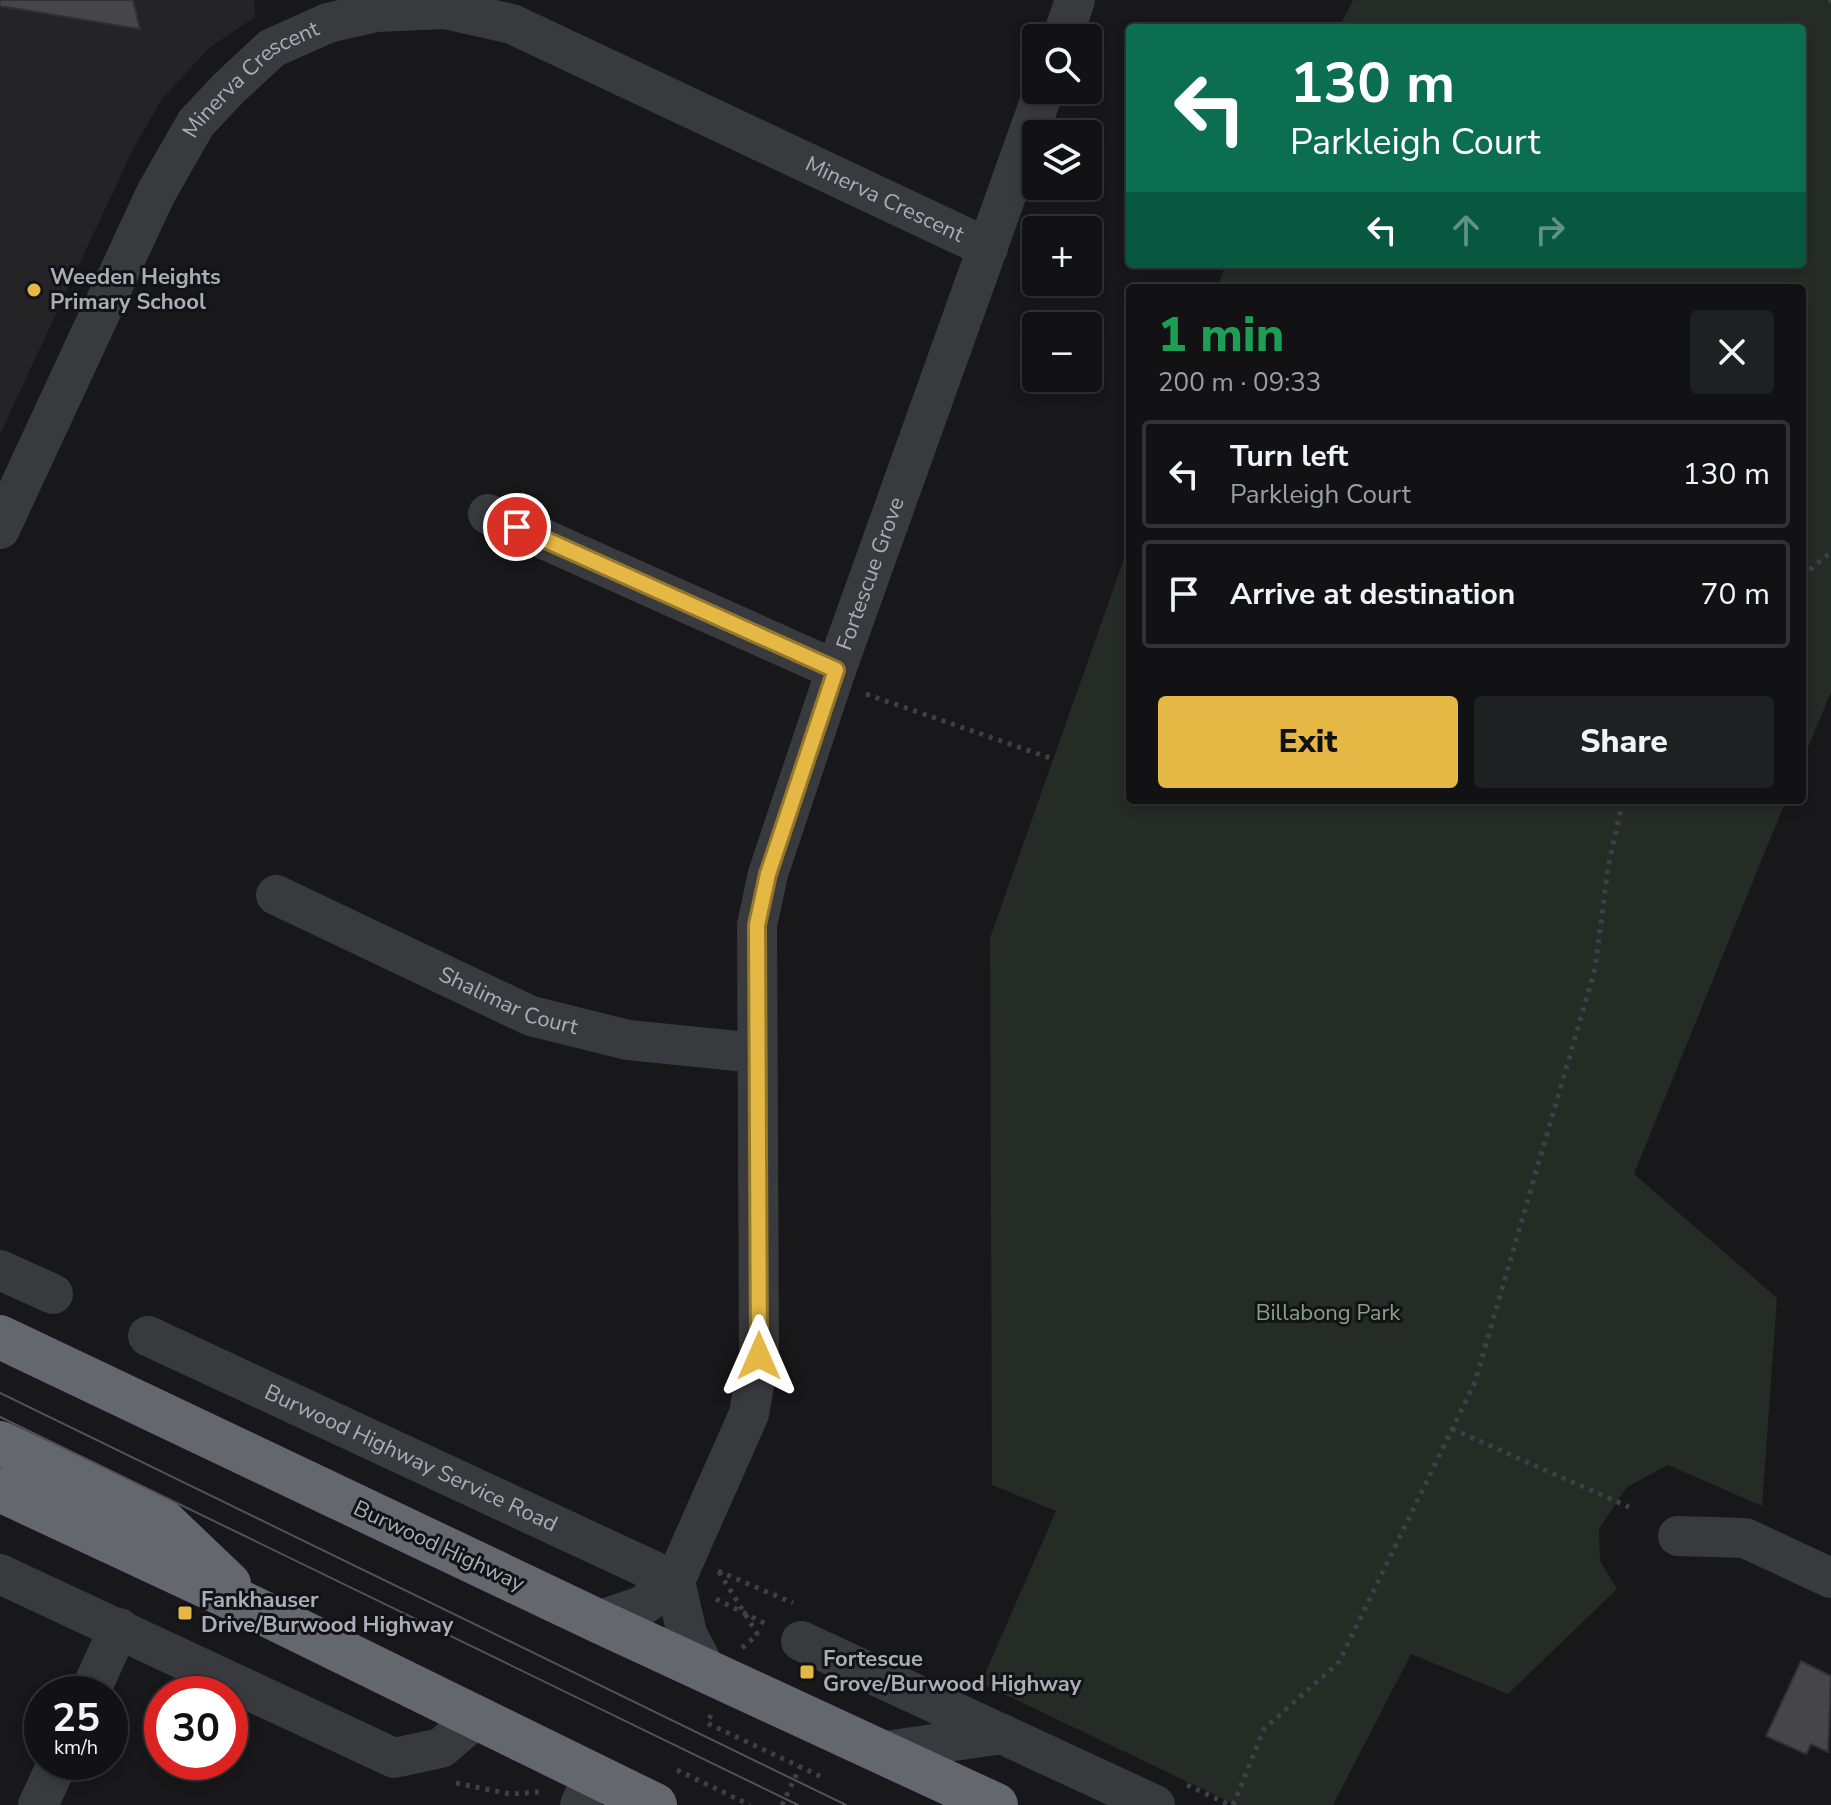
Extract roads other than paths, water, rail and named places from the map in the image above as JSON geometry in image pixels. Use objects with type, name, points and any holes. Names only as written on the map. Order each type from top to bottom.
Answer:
[{"type":"highway","name":"Burwood Highway","points":[[0,1337],[598,1621],[996,1805]]},
{"type":"highway","points":[[0,1443],[161,1519],[253,1608]]},
{"type":"highway","points":[[0,1490],[253,1608],[476,1718],[587,1790],[661,1785]]},
{"type":"street","points":[[1067,24],[1075,0]]},
{"type":"street","name":"Minerva Crescent","points":[[0,529],[156,193],[196,123],[272,48],[328,23],[376,12],[445,9],[512,24],[988,248]]},
{"type":"street","name":"Fortescue Grove","points":[[598,1621],[642,1606],[675,1581],[749,1414],[759,1356],[757,925],[768,874],[850,682],[988,248],[1039,104]]},
{"type":"street","points":[[488,514],[850,682]]},
{"type":"street","name":"Shalimar Court","points":[[276,895],[531,1016],[628,1040],[757,1053]]},
{"type":"street","points":[[0,1270],[53,1294]]},
{"type":"street","name":"Burwood Highway Service Road","points":[[148,1336],[675,1581]]},
{"type":"street","points":[[1678,1536],[1745,1538],[1831,1578]]},
{"type":"street","points":[[0,1574],[394,1758],[441,1748],[476,1718]]},
{"type":"street","points":[[675,1581],[687,1634],[707,1672]]},
{"type":"street","points":[[97,1676],[119,1628]]},
{"type":"street","points":[[801,1641],[1155,1805]]},
{"type":"street","points":[[879,1752],[1002,1734]]},
{"type":"street","points":[[38,1805],[50,1780]]},
{"type":"tram line","points":[[0,1393],[846,1805]]},
{"type":"tram line","points":[[0,1417],[798,1805]]},
{"type":"place","name":"Weeden Heights Primary School","points":[[34,290]]},
{"type":"place","name":"Fankhauser Drive/Burwood Highway","points":[[185,1613]]},
{"type":"place","name":"Fortescue Grove/Burwood Highway","points":[[807,1672]]},
{"type":"park label","name":"Billabong Park","points":[[1328,1313]]}]
